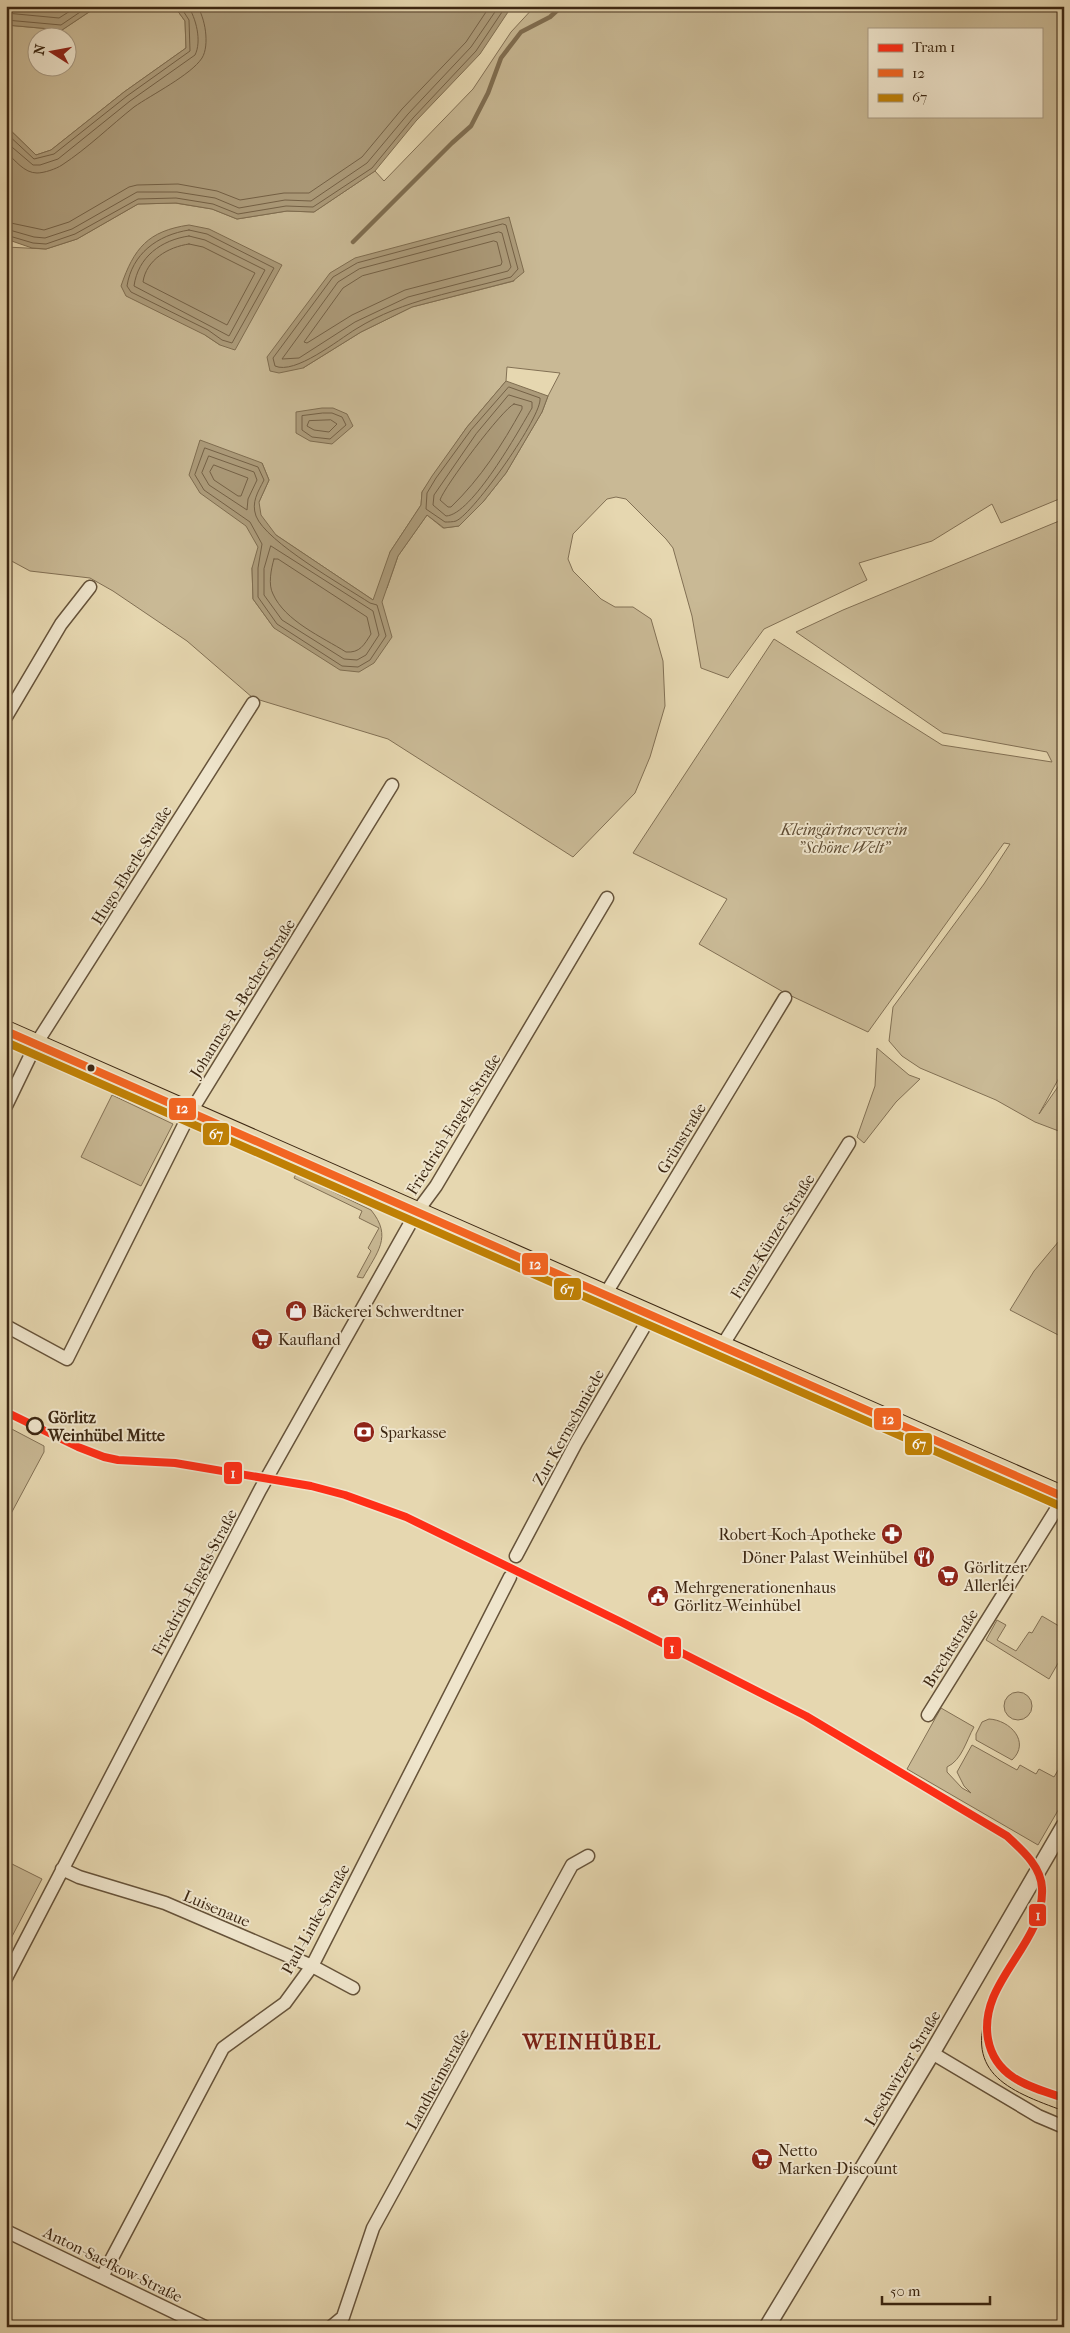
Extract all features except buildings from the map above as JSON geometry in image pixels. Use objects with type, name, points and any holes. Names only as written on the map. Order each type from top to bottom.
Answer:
[{"type":"main road","points":[[6,1031],[1064,1497]]},
{"type":"street","points":[[6,716],[61,624],[90,587]]},
{"type":"street","name":"Hugo-Eberle-Straße","points":[[36,1044],[253,703]]},
{"type":"street","name":"Johannes-R.-Becher-Straße","points":[[6,1326],[67,1359],[190,1113],[392,785]]},
{"type":"street","name":"Friedrich-Engels-Straße","points":[[6,1978],[262,1486],[416,1213],[436,1186],[607,898]]},
{"type":"street","name":"Grünstraße","points":[[605,1295],[785,998]]},
{"type":"street","points":[[6,1106],[36,1044]]},
{"type":"street","name":"Franz-Künzer-Straße","points":[[722,1346],[849,1143]]},
{"type":"street","name":"Zur Kernschmiede","points":[[516,1556],[576,1443],[651,1315]]},
{"type":"street","name":"Brechtstraße","points":[[928,1715],[1064,1497]]},
{"type":"street","name":"Paul-Linke-Straße","points":[[102,2278],[223,2048],[285,2003],[312,1966],[510,1577]]},
{"type":"street","name":"Leschwitzer Straße","points":[[767,2327],[932,2053],[1064,1826]]},
{"type":"street","name":"Landheimstraße","points":[[331,2327],[343,2317],[367,2244],[395,2187],[572,1865],[588,1856]]},
{"type":"street","name":"Luisenaue","points":[[62,1869],[79,1877],[165,1903],[312,1966],[353,1988]]},
{"type":"street","points":[[932,2053],[1038,2116],[1064,2127]]},
{"type":"street","name":"Anton-Saefkow-Straße","points":[[6,2232],[205,2327]]},
{"type":"green space","points":[[98,6],[174,6],[185,21],[186,48],[124,92],[51,150],[36,155],[6,126],[6,25],[40,28],[28,28],[28,78],[78,78],[78,28],[65,28]]},
{"type":"green space","points":[[535,6],[1064,6],[1064,497],[1001,523],[992,504],[932,541],[859,563],[867,580],[764,629],[728,678],[701,668],[692,616],[673,548],[626,499],[616,497],[607,499],[573,534],[568,559],[573,571],[601,599],[615,607],[633,607],[651,619],[663,661],[665,706],[650,757],[635,793],[573,857],[388,739],[253,698],[187,641],[113,591],[90,578],[30,571],[6,558],[6,247],[46,249],[77,239],[138,204],[175,203],[212,209],[237,219],[287,211],[314,212],[375,171],[384,181],[473,89],[511,32]],"holes":[[[509,217],[514,281],[412,307],[361,332],[303,368]],[[155,236],[220,345],[205,335]],[[507,367],[560,373],[542,412],[506,473],[483,502],[459,526],[443,528],[427,515],[398,556],[387,588],[390,552],[421,505],[422,492],[467,427],[506,381]],[[262,463],[269,480],[259,502]],[[276,535],[373,600],[274,628],[253,599],[252,568]]]},
{"type":"green space","name":"Kleingärtnerverein \"Schöne Welt\"","points":[[1064,519],[1064,1069],[1039,1114],[1064,1078],[1064,1133],[1035,1122],[996,1100],[920,1068],[902,1056],[889,1041],[893,1007],[984,884],[1010,844],[1004,843],[868,1032],[785,993],[699,944],[727,899],[633,853],[774,639],[942,745],[1052,762],[1047,752],[943,733],[796,632],[843,610]]},
{"type":"green space","points":[[877,1048],[909,1075],[920,1079],[896,1102],[864,1143],[857,1137],[875,1086]]},
{"type":"green space","points":[[112,1095],[173,1124],[141,1186],[81,1157]]},
{"type":"green space","points":[[296,1174],[371,1210],[378,1220],[381,1228],[381,1244],[363,1278],[357,1277],[371,1251],[368,1248],[379,1228],[359,1218],[362,1211],[294,1178]]},
{"type":"green space","points":[[1064,1235],[1064,1338],[1010,1310],[1034,1271]]},
{"type":"green space","points":[[6,1426],[44,1446],[44,1452],[6,1523]]},
{"type":"green space","points":[[1042,1616],[1064,1629],[1064,1659],[1061,1658],[1049,1679],[986,1640],[997,1620],[1006,1625],[997,1640],[1016,1651],[1029,1632],[1032,1633]]},
{"type":"green space","points":[[1018,1692],[1028,1696],[1032,1706],[1028,1716],[1018,1720],[1008,1716],[1004,1706],[1008,1696]]},
{"type":"green space","points":[[941,1708],[974,1727],[960,1755],[947,1767],[947,1772],[962,1788],[971,1793],[964,1786],[957,1772],[972,1745],[1017,1770],[1020,1765],[1036,1774],[1039,1769],[1054,1777],[1064,1760],[1064,1800],[1038,1845],[907,1769]]},
{"type":"green space","points":[[989,1719],[1004,1723],[1016,1733],[1019,1739],[1019,1746],[1012,1760],[976,1740],[976,1734],[982,1722]]},
{"type":"green space","points":[[6,1861],[42,1879],[6,1948]]},
{"type":"water","points":[[6,6],[98,6],[65,28],[6,25]]},
{"type":"water","points":[[174,6],[512,6],[480,54],[416,121],[375,171],[314,212],[287,211],[237,219],[212,209],[176,203],[138,204],[77,239],[46,249],[32,248],[6,239],[6,126],[36,155],[51,150],[124,92],[186,48],[185,21]]},
{"type":"water","points":[[509,217],[524,272],[513,281],[412,307],[361,332],[303,368],[279,373],[270,371],[267,357],[330,273],[355,258]]},
{"type":"water","points":[[189,225],[209,229],[282,265],[235,350],[220,345],[205,335],[126,296],[121,286],[131,261],[145,244],[163,232]]},
{"type":"water","points":[[506,381],[548,396],[542,412],[506,473],[483,502],[459,526],[444,528],[427,515],[398,556],[382,602],[392,637],[374,663],[359,672],[340,670],[274,628],[253,599],[252,568],[258,547],[246,526],[200,493],[189,475],[200,440],[262,463],[269,480],[259,502],[261,515],[276,535],[373,600],[390,552],[421,505],[422,492],[467,427]]},
{"type":"water","points":[[333,408],[347,414],[353,426],[332,444],[310,441],[296,433],[296,412]]},
{"type":"waterway","points":[[353,242],[471,126],[488,93],[501,58],[521,32],[550,17],[562,6]]},
{"type":"tram line","name":"1","points":[[6,1412],[78,1447],[104,1457],[118,1460],[175,1463],[311,1486],[345,1495],[406,1517],[621,1622],[806,1716],[1007,1836],[1030,1859],[1041,1880],[1042,1888],[1040,1908],[1033,1927],[1024,1946],[1001,1981],[993,1999],[988,2018],[988,2039],[992,2052],[1006,2072],[1027,2085],[1064,2098]]},
{"type":"tram line","points":[[991,2001],[983,2025],[982,2045],[986,2061],[994,2075],[1024,2095],[1064,2111]]},
{"type":"transit line","name":"12","points":[[6,1031],[1064,1497]]},
{"type":"transit line","name":"67","points":[[6,1042],[1060,1506]]},
{"type":"place","name":"Bäckerei Schwerdtner","points":[[296,1311]]},
{"type":"place","name":"Kaufland","points":[[262,1339]]},
{"type":"place","name":"Görlitz Weinhübel Mitte","points":[[35,1426]]},
{"type":"place","name":"Sparkasse","points":[[364,1432]]},
{"type":"place","name":"Robert-Koch-Apotheke","points":[[892,1534]]},
{"type":"place","name":"Döner Palast Weinhübel","points":[[924,1557]]},
{"type":"place","name":"Görlitzer Allerlei","points":[[948,1576]]},
{"type":"place","name":"Mehrgenerationenhaus Görlitz-Weinhübel","points":[[658,1596]]},
{"type":"place","name":"Netto Marken-Discount","points":[[762,2159]]},
{"type":"district","name":"WEINHÜBEL","points":[[592,2042]]}]
